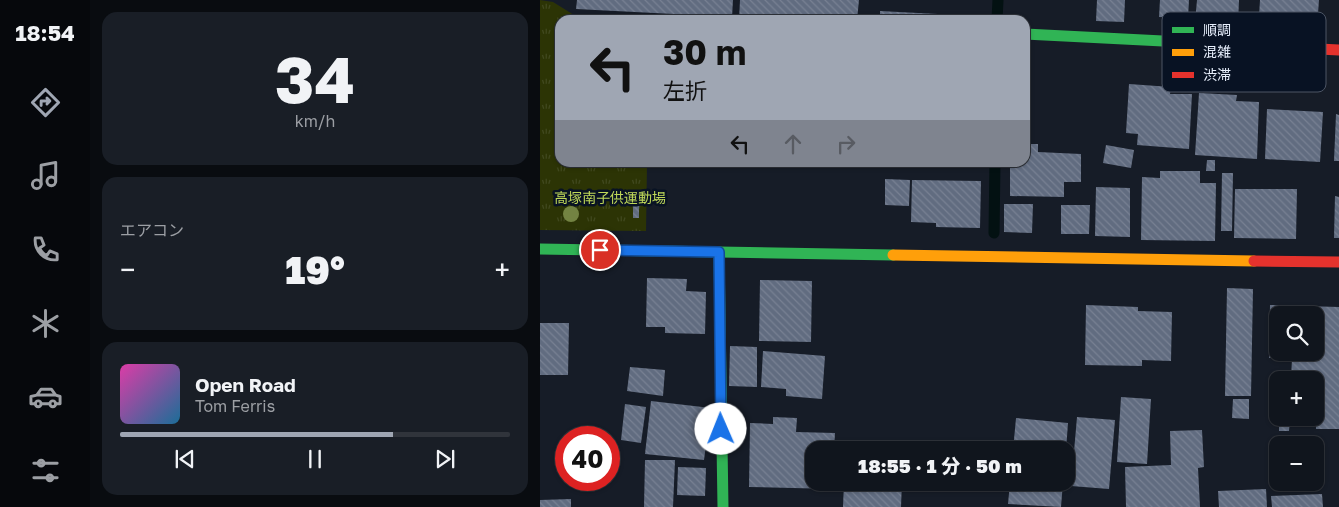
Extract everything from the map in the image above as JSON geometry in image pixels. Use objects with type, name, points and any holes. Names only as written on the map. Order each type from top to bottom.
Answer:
[{"type":"street","points":[[1030,34],[1162,41]]},
{"type":"street","points":[[1326,49],[1339,50]]},
{"type":"street","points":[[540,249],[1339,262]]},
{"type":"street","points":[[719,252],[723,507]]},
{"type":"green space","name":"高塚南子供運動場","points":[[540,0],[553,2],[574,15],[555,15],[555,167],[647,167],[646,231],[540,230]]},
{"type":"building","points":[[577,0],[733,0],[732,15],[693,15],[576,9]]},
{"type":"building","points":[[740,0],[859,0],[858,15],[739,15]]},
{"type":"building","points":[[1097,0],[1125,0],[1124,22],[1096,21]]},
{"type":"building","points":[[1160,0],[1189,0],[1188,12],[1162,12],[1162,17],[1159,17]]},
{"type":"building","points":[[1197,0],[1239,0],[1238,12],[1196,12]]},
{"type":"building","points":[[1260,0],[1319,0],[1318,12],[1259,12]]},
{"type":"building","points":[[880,11],[957,15],[880,15]]},
{"type":"building","points":[[1129,84],[1162,86],[1162,92],[1170,92],[1170,94],[1192,94],[1189,149],[1137,145],[1138,134],[1126,133]]},
{"type":"building","points":[[1199,93],[1237,95],[1236,101],[1259,102],[1257,159],[1195,155]]},
{"type":"building","points":[[1267,109],[1323,112],[1320,162],[1265,159]]},
{"type":"building","points":[[1336,114],[1339,115],[1339,161],[1334,161]]},
{"type":"building","points":[[1030,144],[1038,144],[1038,152],[1081,154],[1081,182],[1064,182],[1064,197],[1010,196],[1010,167],[1030,167]]},
{"type":"building","points":[[1106,145],[1134,150],[1131,168],[1103,163]]},
{"type":"building","points":[[1207,160],[1215,160],[1215,171],[1206,171]]},
{"type":"building","points":[[1160,171],[1200,171],[1200,183],[1216,183],[1215,241],[1141,240],[1142,177],[1160,178]]},
{"type":"building","points":[[1222,173],[1233,173],[1232,231],[1221,231]]},
{"type":"building","points":[[885,179],[910,180],[909,206],[885,205]]},
{"type":"building","points":[[912,180],[981,181],[980,228],[936,227],[936,223],[911,222]]},
{"type":"building","points":[[1096,187],[1130,188],[1130,237],[1095,236]]},
{"type":"building","points":[[1235,189],[1297,189],[1296,239],[1234,238]]},
{"type":"building","points":[[1335,196],[1339,197],[1339,238],[1334,238]]},
{"type":"building","points":[[1004,204],[1033,204],[1032,233],[1004,232]]},
{"type":"building","points":[[1061,205],[1090,205],[1089,234],[1061,234]]},
{"type":"building","points":[[633,206],[639,206],[639,218],[633,218]]},
{"type":"building","points":[[647,278],[687,279],[686,291],[706,292],[705,334],[665,333],[665,327],[646,327]]},
{"type":"building","points":[[760,280],[812,281],[811,342],[759,341]]},
{"type":"building","points":[[1227,288],[1253,289],[1251,396],[1225,396]]},
{"type":"building","points":[[1086,305],[1138,307],[1138,311],[1172,312],[1171,361],[1142,360],[1142,366],[1085,365]]},
{"type":"building","points":[[1270,305],[1304,306],[1270,306]]},
{"type":"building","points":[[1324,307],[1339,307],[1339,429],[1316,429],[1316,426],[1324,426],[1324,371],[1291,371],[1292,361],[1324,361]]},
{"type":"building","points":[[540,323],[569,323],[568,375],[540,375]]},
{"type":"building","points":[[730,346],[757,347],[757,387],[729,386]]},
{"type":"building","points":[[763,351],[825,356],[822,399],[786,396],[786,389],[761,387]]},
{"type":"building","points":[[630,367],[665,370],[663,396],[627,391]]},
{"type":"building","points":[[1121,397],[1151,399],[1147,464],[1117,462]]},
{"type":"building","points":[[1233,399],[1249,399],[1249,419],[1232,418]]},
{"type":"building","points":[[651,401],[711,408],[704,460],[645,454]]},
{"type":"building","points":[[625,404],[646,407],[641,443],[621,440]]},
{"type":"building","points":[[773,417],[797,418],[796,432],[835,433],[835,441],[805,441],[805,488],[749,487],[750,423],[773,424]]},
{"type":"building","points":[[1077,417],[1115,420],[1109,489],[1075,486]]},
{"type":"building","points":[[1016,418],[1068,423],[1067,441],[1014,441]]},
{"type":"building","points":[[1279,426],[1289,426],[1289,431],[1279,431]]},
{"type":"building","points":[[1202,430],[1204,467],[1198,468],[1200,507],[1126,507],[1125,467],[1171,465],[1170,431]]},
{"type":"building","points":[[645,460],[675,460],[673,507],[644,507]]},
{"type":"building","points":[[678,467],[706,468],[705,496],[677,495]]},
{"type":"building","points":[[1266,489],[1267,507],[1219,507],[1218,491]]},
{"type":"building","points":[[844,491],[902,491],[901,507],[843,507]]},
{"type":"building","points":[[1009,491],[1062,491],[1061,507],[1008,504]]},
{"type":"building","points":[[1322,494],[1323,507],[1272,507],[1271,496]]},
{"type":"building","points":[[571,499],[571,507],[540,507],[540,500]]},
{"type":"waterway","points":[[997,15],[998,0]]},
{"type":"waterway","points":[[994,233],[995,167]]},
{"type":"traffic: fast","points":[[1030,34],[1162,41]]},
{"type":"traffic: fast","points":[[540,249],[893,255]]},
{"type":"traffic: fast","points":[[719,252],[723,507]]},
{"type":"traffic: slow","points":[[893,255],[1254,261]]},
{"type":"traffic: jam","points":[[1326,49],[1339,50]]},
{"type":"traffic: jam","points":[[1254,261],[1339,262]]},
{"type":"route","points":[[600,250],[719,252],[721,429]]}]
